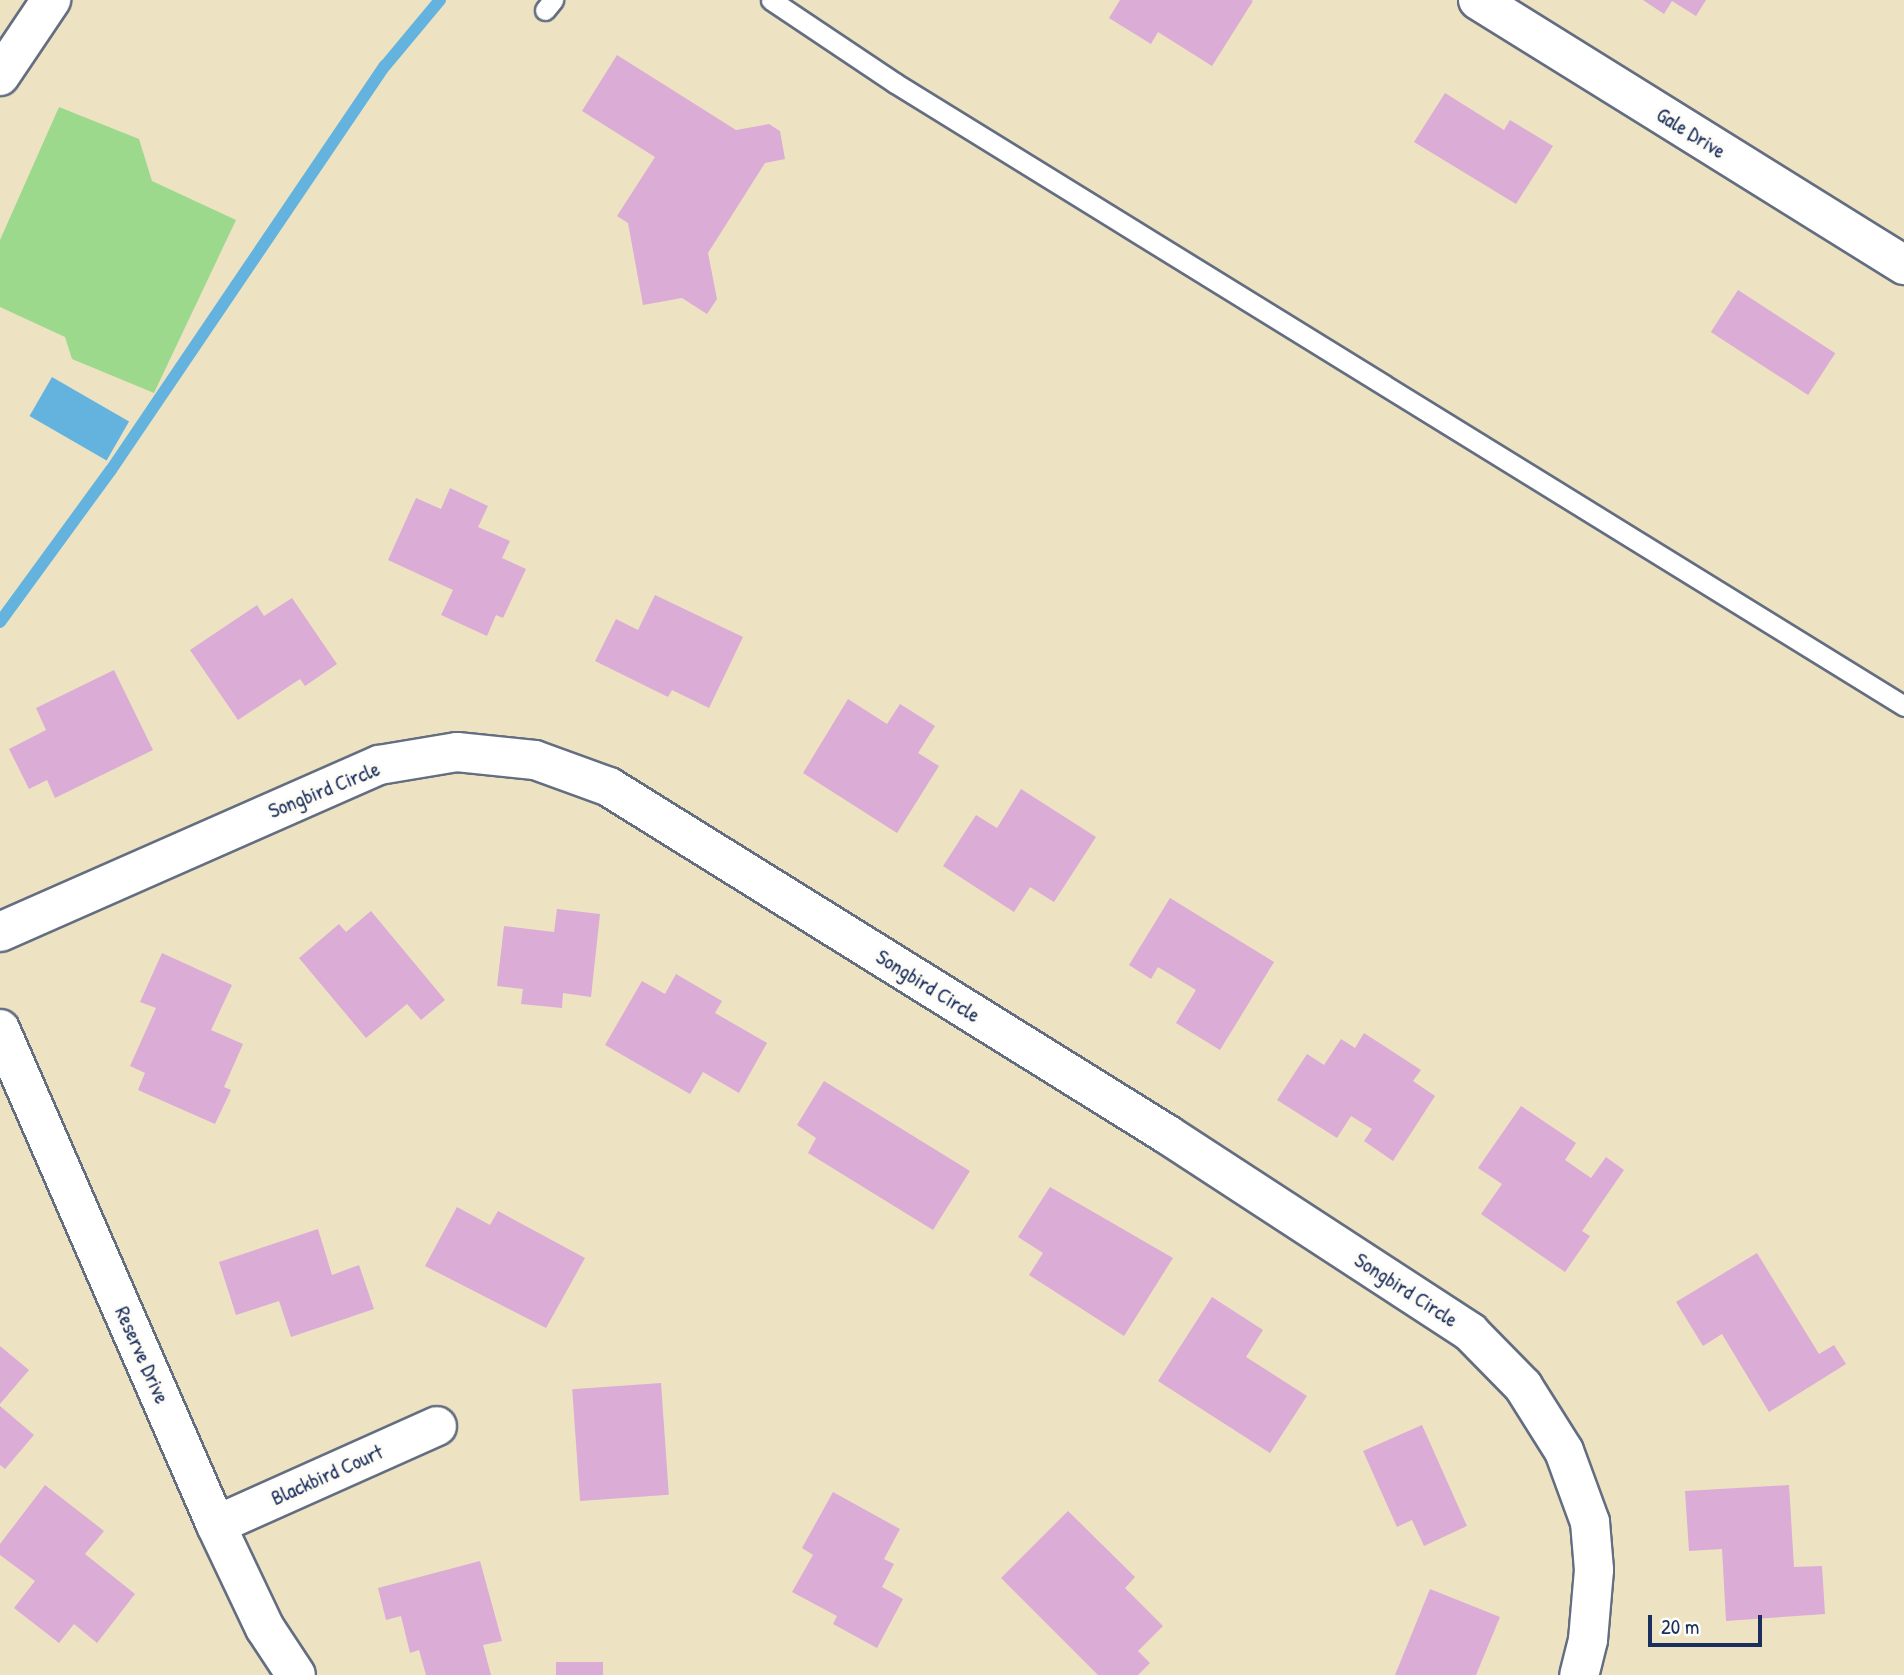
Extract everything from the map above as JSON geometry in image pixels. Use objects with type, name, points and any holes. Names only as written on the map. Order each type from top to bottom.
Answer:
[{"type":"street","points":[[0,76],[51,0]]},
{"type":"street","name":"Gale Drive","points":[[1478,0],[1904,265]]},
{"type":"street","name":"Songbird Circle","points":[[0,932],[379,765],[457,752],[535,760],[609,786],[1168,1135],[1471,1332],[1530,1397],[1564,1451],[1590,1522],[1594,1570],[1588,1640],[1579,1675]]},
{"type":"street","name":"Reserve Drive","points":[[0,1029],[216,1525],[265,1628],[296,1675]]},
{"type":"street","name":"Blackbird Court","points":[[216,1525],[437,1426]]},
{"type":"lane","points":[[771,0],[895,83],[1904,706]]},
{"type":"green space","points":[[59,107],[139,139],[152,181],[236,220],[154,393],[72,359],[65,337],[0,307],[0,240]]},
{"type":"water","points":[[52,377],[129,422],[107,460],[30,416]]},
{"type":"building","points":[[1120,0],[1253,1],[1212,66],[1158,32],[1151,44],[1109,18]]},
{"type":"building","points":[[1643,0],[1706,0],[1696,16],[1672,1],[1664,14]]},
{"type":"building","points":[[617,55],[736,130],[769,124],[780,131],[785,159],[765,163],[708,253],[717,299],[707,314],[682,298],[643,305],[628,223],[617,216],[655,157],[582,111]]},
{"type":"building","points":[[1445,93],[1504,130],[1510,120],[1553,146],[1516,204],[1414,142]]},
{"type":"building","points":[[1738,290],[1835,353],[1808,395],[1711,332]]},
{"type":"building","points":[[450,488],[488,506],[478,527],[510,541],[502,558],[526,569],[503,618],[496,615],[487,636],[441,615],[453,590],[388,560],[416,498],[441,509]]},
{"type":"building","points":[[655,595],[743,637],[709,708],[672,690],[668,697],[595,661],[616,619],[638,630]]},
{"type":"building","points":[[292,598],[337,664],[305,686],[300,679],[238,720],[190,650],[257,605],[264,616]]},
{"type":"building","points":[[114,670],[153,750],[55,798],[47,780],[29,789],[9,749],[46,730],[36,708]]},
{"type":"building","points":[[848,699],[887,724],[900,704],[935,726],[918,753],[939,766],[897,833],[803,773]]},
{"type":"building","points":[[1021,789],[1096,837],[1054,902],[1030,887],[1014,912],[943,866],[976,815],[997,828]]},
{"type":"building","points":[[1170,898],[1274,962],[1220,1050],[1176,1023],[1196,990],[1158,967],[1151,979],[1129,965]]},
{"type":"building","points":[[557,909],[600,914],[591,997],[563,993],[562,1008],[521,1004],[523,989],[497,986],[504,926],[554,932]]},
{"type":"building","points":[[371,911],[445,1000],[421,1020],[407,1004],[366,1038],[299,958],[339,924],[346,932]]},
{"type":"building","points":[[162,953],[232,985],[211,1030],[243,1044],[224,1087],[231,1090],[215,1124],[138,1090],[145,1073],[130,1066],[156,1008],[140,1002]]},
{"type":"building","points":[[676,974],[722,1001],[715,1013],[767,1043],[739,1093],[703,1072],[690,1094],[605,1045],[642,981],[665,994]]},
{"type":"building","points":[[1364,1033],[1421,1070],[1413,1081],[1435,1096],[1393,1161],[1364,1141],[1372,1129],[1351,1116],[1337,1138],[1277,1100],[1307,1054],[1324,1065],[1341,1039],[1355,1048]]},
{"type":"building","points":[[824,1081],[970,1171],[933,1230],[808,1153],[816,1138],[797,1125]]},
{"type":"building","points":[[1521,1106],[1576,1143],[1565,1160],[1591,1178],[1606,1157],[1624,1170],[1582,1231],[1590,1236],[1565,1272],[1481,1214],[1502,1184],[1478,1168]]},
{"type":"building","points":[[1050,1187],[1173,1258],[1124,1336],[1029,1275],[1043,1253],[1018,1237]]},
{"type":"building","points":[[457,1207],[490,1225],[498,1211],[585,1258],[546,1328],[425,1266]]},
{"type":"building","points":[[318,1229],[332,1275],[359,1265],[374,1309],[291,1337],[279,1301],[236,1315],[219,1262]]},
{"type":"building","points":[[1757,1253],[1819,1354],[1834,1345],[1846,1364],[1769,1412],[1722,1334],[1703,1346],[1676,1302]]},
{"type":"building","points":[[1212,1297],[1263,1330],[1246,1357],[1307,1396],[1270,1453],[1158,1381]]},
{"type":"building","points":[[0,1346],[29,1370],[0,1404]]},
{"type":"building","points":[[661,1383],[669,1495],[580,1501],[572,1389]]},
{"type":"building","points":[[0,1406],[34,1435],[5,1469],[0,1465]]},
{"type":"building","points":[[1422,1425],[1467,1526],[1424,1546],[1412,1520],[1397,1527],[1363,1451]]},
{"type":"building","points":[[45,1485],[104,1531],[85,1554],[135,1594],[97,1643],[74,1624],[59,1643],[14,1608],[35,1581],[0,1555],[0,1544]]},
{"type":"building","points":[[1789,1485],[1794,1567],[1822,1566],[1825,1614],[1726,1621],[1722,1549],[1689,1551],[1685,1491]]},
{"type":"building","points":[[833,1492],[900,1529],[884,1559],[894,1564],[882,1587],[903,1599],[877,1648],[833,1624],[837,1616],[792,1592],[813,1555],[802,1548]]},
{"type":"building","points":[[1068,1511],[1135,1577],[1125,1588],[1163,1626],[1138,1651],[1150,1663],[1138,1675],[1098,1675],[1001,1578]]},
{"type":"building","points":[[480,1561],[502,1641],[483,1645],[491,1675],[426,1675],[419,1650],[410,1653],[401,1616],[386,1620],[378,1588]]},
{"type":"building","points":[[1430,1589],[1500,1617],[1476,1675],[1395,1675]]},
{"type":"building","points":[[556,1662],[603,1662],[603,1675],[556,1675]]},
{"type":"waterway","points":[[0,622],[111,470],[385,66],[440,0]]}]
